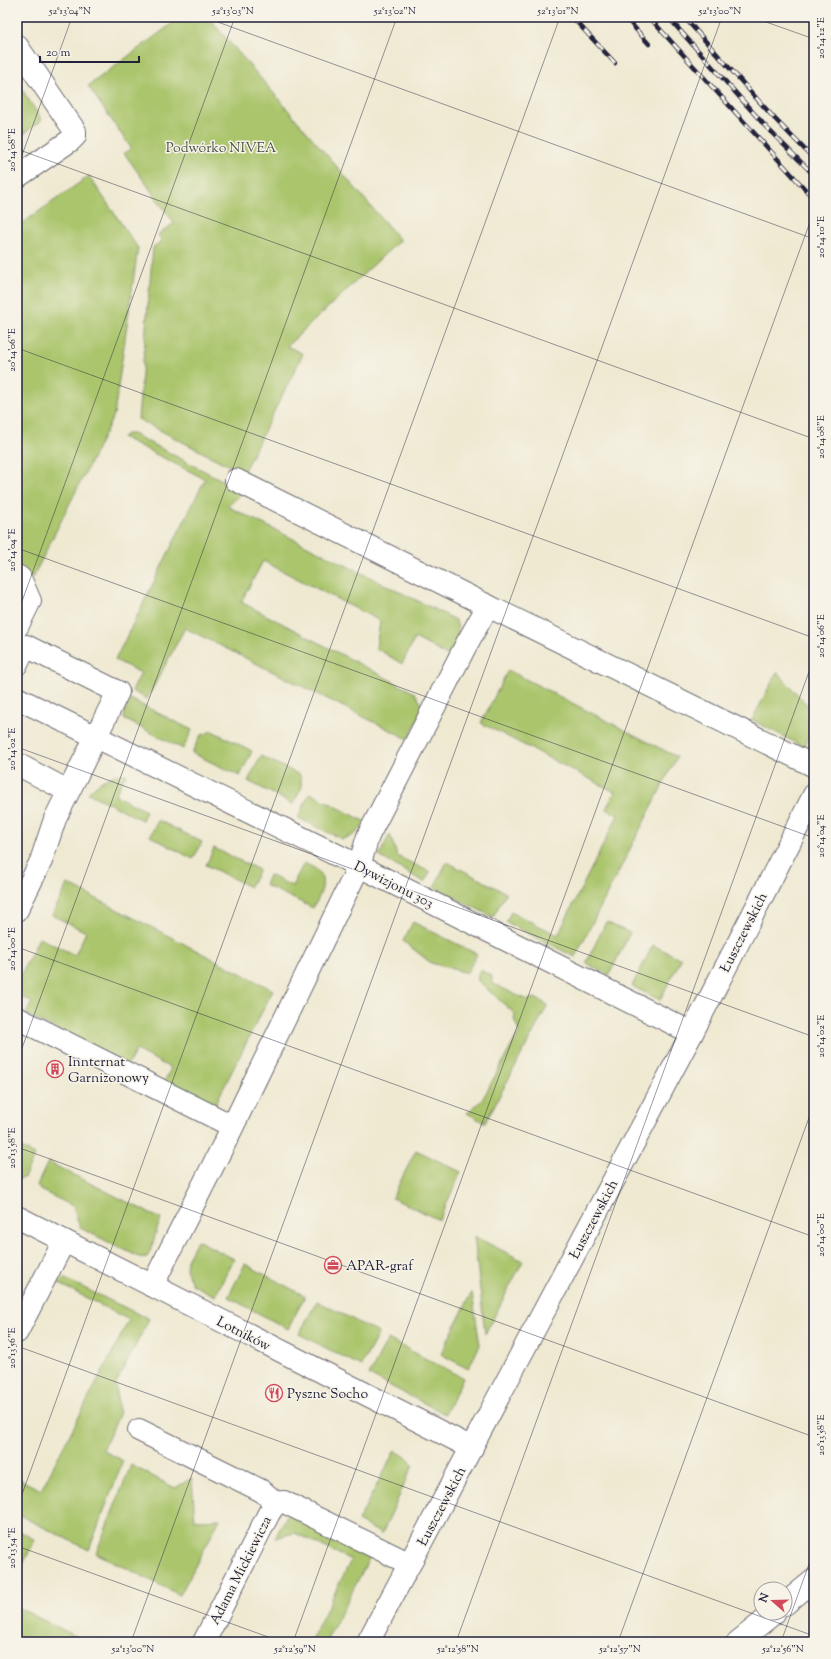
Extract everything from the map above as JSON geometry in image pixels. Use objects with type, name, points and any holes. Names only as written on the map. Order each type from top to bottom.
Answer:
[{"type":"street","points":[[17,46],[75,131],[75,136],[17,176]]},
{"type":"street","points":[[236,480],[814,766]]},
{"type":"street","points":[[17,576],[20,578],[30,601],[19,644],[118,692],[55,818],[41,861],[17,910]]},
{"type":"street","points":[[152,1286],[359,866],[368,836],[466,645],[488,606]]},
{"type":"street","name":"Dywizjonu 303","points":[[17,698],[359,866],[692,1033]]},
{"type":"street","points":[[17,764],[68,791]]},
{"type":"street","name":"Łuszczewskich","points":[[368,1642],[692,1033],[814,795]]},
{"type":"street","points":[[17,1018],[232,1126]]},
{"type":"street","name":"Lotników","points":[[17,1218],[472,1448]]},
{"type":"street","points":[[17,1332],[64,1241]]},
{"type":"street","points":[[139,1430],[262,1491],[276,1503]]},
{"type":"street","name":"Adama Mickiewicza","points":[[204,1642],[269,1513],[276,1503],[284,1502],[410,1564]]},
{"type":"street","points":[[793,1597],[814,1580]]},
{"type":"street","points":[[738,1642],[764,1621]]},
{"type":"green space","name":"Podwórko NIVEA","points":[[181,17],[208,17],[400,240],[287,346],[303,354],[243,473],[138,419],[153,247],[162,241],[158,235],[174,223],[124,153],[131,148],[88,86]]},
{"type":"green space","points":[[17,82],[42,120],[17,139]]},
{"type":"green space","points":[[89,176],[138,248],[114,415],[33,577],[17,570],[17,227]]},
{"type":"green space","points":[[127,434],[133,434],[245,492],[227,506],[456,620],[460,638],[450,657],[415,638],[402,664],[376,648],[380,621],[263,561],[241,602],[415,693],[424,708],[408,739],[185,628],[147,699],[132,691],[141,673],[115,660],[205,479],[122,437]]},
{"type":"green space","points":[[508,670],[677,757],[575,957],[506,922],[511,912],[558,935],[618,815],[606,809],[615,792],[481,723]]},
{"type":"green space","points":[[777,672],[814,712],[814,727],[804,747],[752,720]]},
{"type":"green space","points":[[128,698],[192,730],[183,749],[124,719],[126,702]]},
{"type":"green space","points":[[212,731],[252,751],[240,776],[192,753],[200,736]]},
{"type":"green space","points":[[261,756],[300,775],[302,787],[293,804],[248,781]]},
{"type":"green space","points":[[118,774],[126,774],[115,795],[146,811],[142,820],[88,793],[102,781]]},
{"type":"green space","points":[[310,793],[366,822],[356,833],[350,837],[342,839],[298,818]]},
{"type":"green space","points":[[158,820],[202,842],[193,859],[150,836]]},
{"type":"green space","points":[[390,834],[397,856],[430,872],[424,882],[379,856]]},
{"type":"green space","points":[[214,848],[259,870],[250,887],[206,865]]},
{"type":"green space","points":[[447,862],[506,893],[493,917],[434,887]]},
{"type":"green space","points":[[304,863],[318,871],[322,880],[322,890],[313,908],[265,885],[269,875],[292,886]]},
{"type":"green space","points":[[68,884],[273,990],[214,1107],[164,1082],[171,1068],[136,1050],[128,1065],[26,1014],[32,1002],[17,995],[17,982],[39,938],[75,955],[86,932],[52,915]]},
{"type":"green space","points":[[413,922],[477,954],[467,973],[431,963],[403,941]]},
{"type":"green space","points":[[606,922],[630,933],[609,975],[586,963]]},
{"type":"green space","points":[[653,945],[681,959],[660,1000],[632,986]]},
{"type":"green space","points":[[480,970],[492,976],[492,983],[527,1000],[535,998],[548,1005],[485,1123],[467,1113],[482,1100],[519,1032],[514,1019],[515,1014],[476,979]]},
{"type":"green space","points":[[17,1146],[35,1155],[24,1178],[20,1179],[17,1178]]},
{"type":"green space","points":[[416,1150],[461,1172],[439,1220],[392,1198]]},
{"type":"green space","points":[[48,1162],[161,1219],[147,1257],[141,1258],[80,1228],[73,1206],[40,1190],[37,1185]]},
{"type":"green space","points":[[474,1236],[523,1261],[485,1334]]},
{"type":"green space","points":[[197,1240],[234,1259],[215,1296],[192,1284],[186,1269],[187,1260]]},
{"type":"green space","points":[[245,1264],[305,1296],[288,1329],[228,1297]]},
{"type":"green space","points":[[63,1278],[149,1319],[116,1384],[119,1415],[103,1450],[123,1461],[89,1550],[17,1514],[17,1478],[41,1490],[129,1320],[58,1283]]},
{"type":"green space","points":[[472,1292],[480,1345],[468,1369],[441,1354]]},
{"type":"green space","points":[[317,1301],[379,1333],[361,1366],[299,1334]]},
{"type":"green space","points":[[388,1339],[463,1378],[445,1414],[369,1375]]},
{"type":"green space","points":[[395,1450],[410,1460],[413,1465],[382,1534],[358,1521]]},
{"type":"green space","points":[[131,1465],[175,1488],[192,1478],[195,1520],[220,1519],[180,1595],[96,1553]]},
{"type":"green space","points":[[288,1513],[370,1557],[326,1642],[310,1642],[351,1560],[295,1533],[275,1538]]},
{"type":"green space","points":[[20,1531],[35,1540],[17,1576],[17,1536]]},
{"type":"green space","points":[[17,1607],[87,1642],[17,1642]]},
{"type":"railway","points":[[572,17],[615,63]]},
{"type":"railway","points":[[625,17],[649,44]]},
{"type":"railway","points":[[649,17],[814,199]]},
{"type":"railway","points":[[668,17],[767,128],[814,175]]},
{"type":"railway","points":[[684,17],[775,119],[814,159]]},
{"type":"place","name":"Innternat Garnizonowy","points":[[55,1069]]},
{"type":"place","name":"APAR-graf","points":[[333,1265]]},
{"type":"place","name":"Pyszne Socho","points":[[274,1393]]}]
